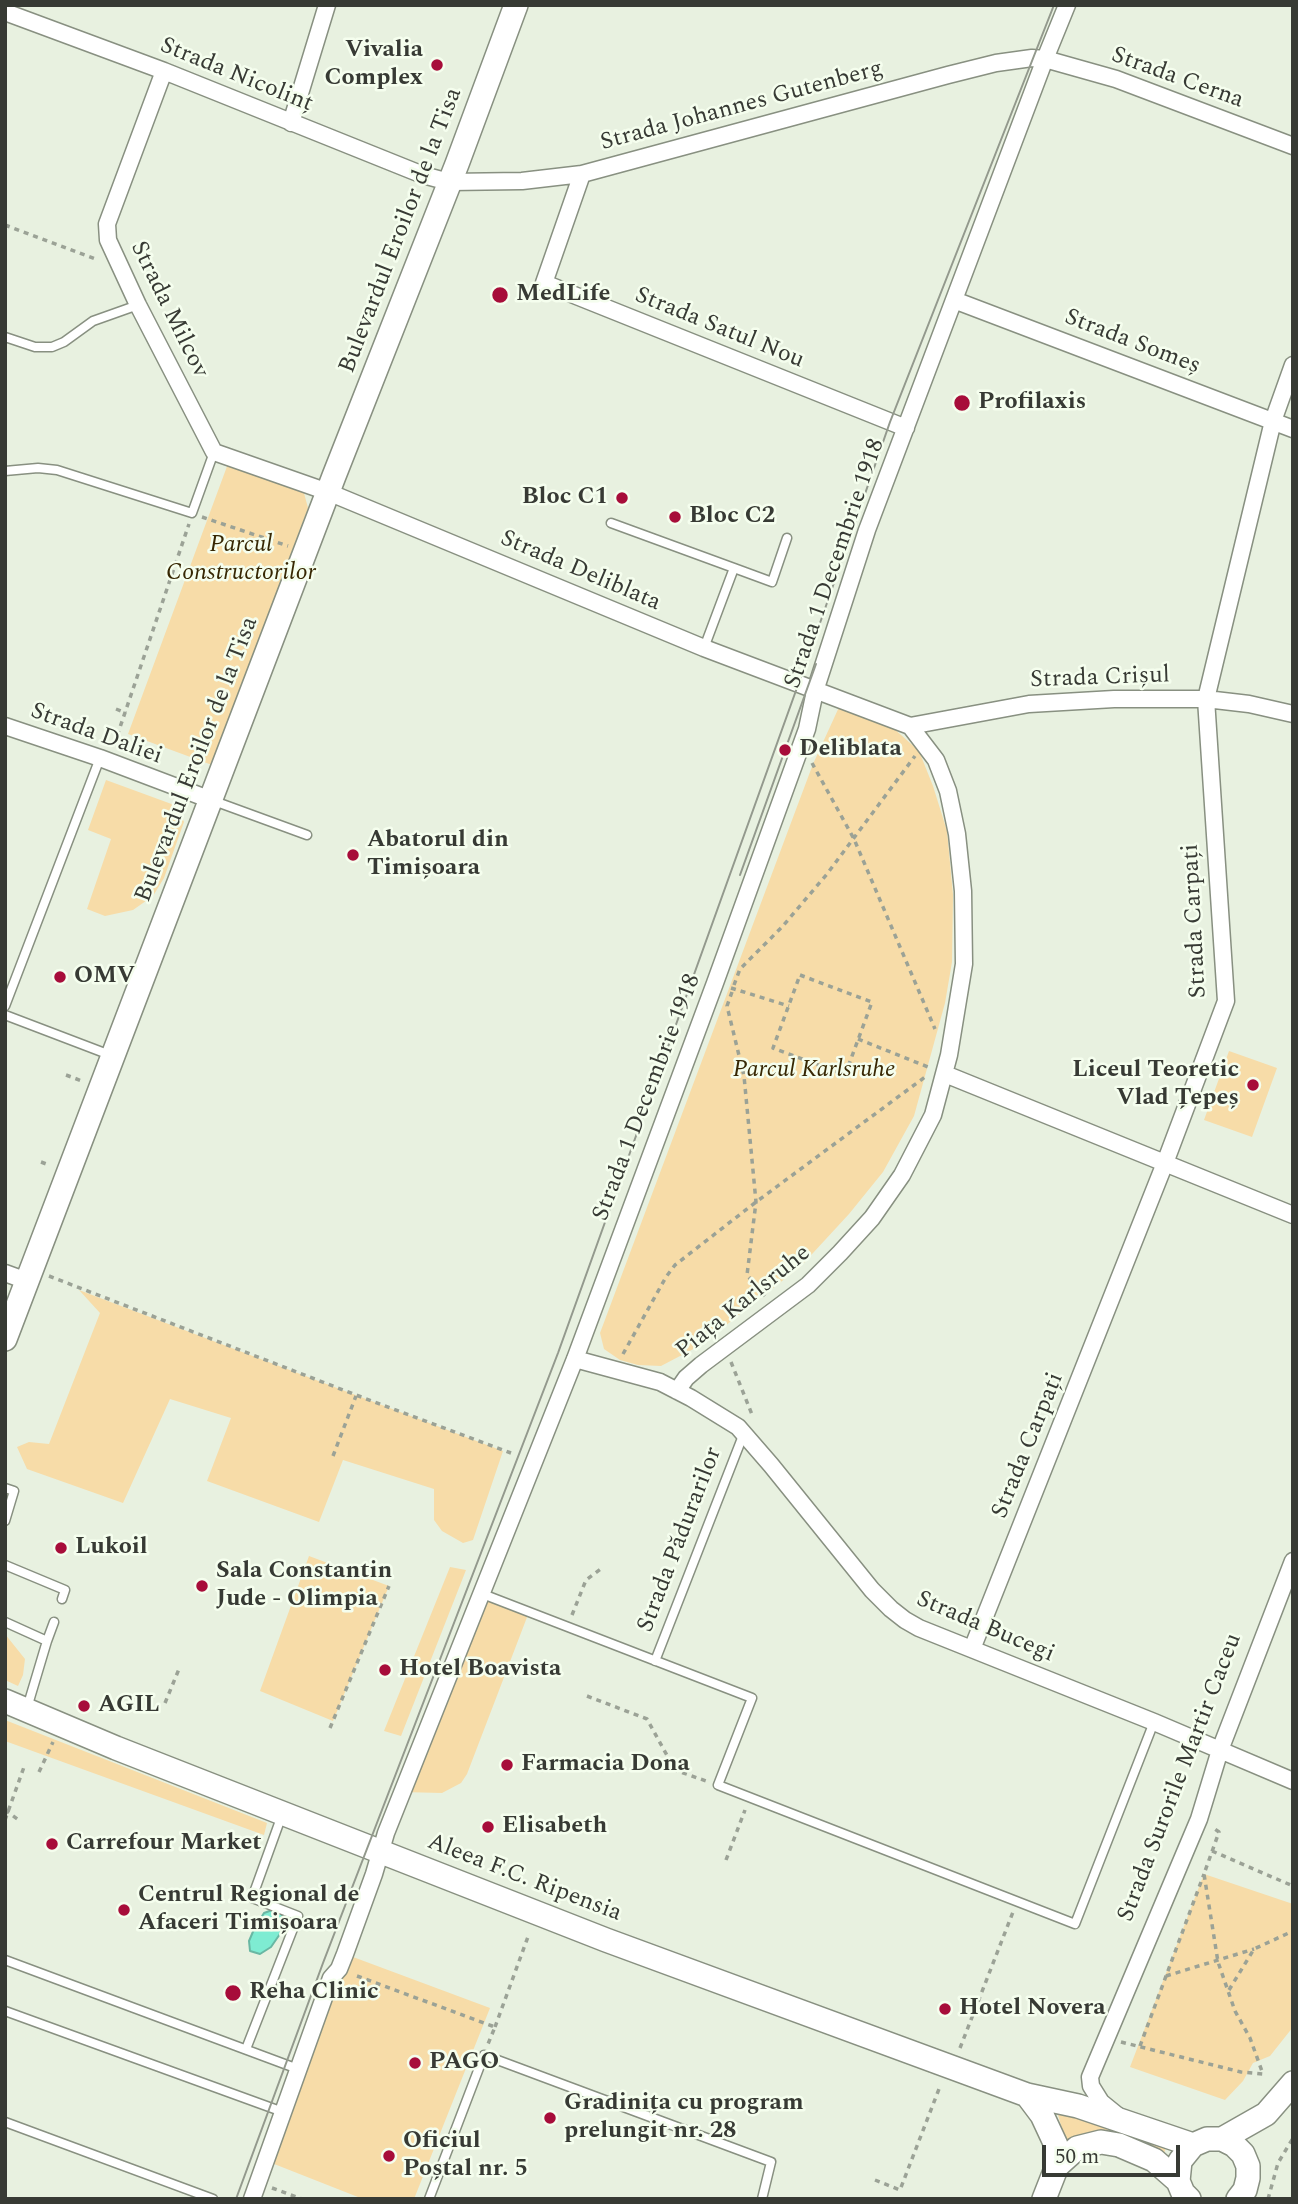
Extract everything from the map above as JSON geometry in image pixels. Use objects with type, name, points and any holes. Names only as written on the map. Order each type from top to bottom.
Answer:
[{"type":"street","points":[[291,123],[327,5]]},
{"type":"street","name":"Bulevardul Eroilor de la Tisa","points":[[5,1339],[516,5]]},
{"type":"street","name":"Strada 1 Decembrie 1918","points":[[252,2199],[331,1978],[339,1969],[345,1954],[386,1833],[575,1359],[715,983],[802,743],[815,691],[867,530],[1067,5]]},
{"type":"street","name":"Strada Nicolinț","points":[[5,12],[164,71],[423,175],[449,182]]},
{"type":"street","name":"Strada Johannes Gutenberg","points":[[449,182],[522,181],[582,174],[996,63],[1045,59]]},
{"type":"street","name":"Strada Cerna","points":[[1045,59],[1116,79],[1293,146]]},
{"type":"street","name":"Strada Milcov","points":[[164,71],[107,224],[108,240],[138,305],[215,452]]},
{"type":"street","name":"Strada Satul Nou","points":[[582,174],[544,283],[906,428]]},
{"type":"street","name":"Strada Someș","points":[[954,300],[1293,429]]},
{"type":"street","name":"Strada Carpați","points":[[972,1649],[1165,1163],[1226,1001],[1206,699],[1273,421],[1293,365]]},
{"type":"street","points":[[215,452],[328,492]]},
{"type":"street","name":"Strada Deliblata","points":[[328,492],[704,648],[815,691]]},
{"type":"street","name":"Piața Karlsruhe","points":[[677,1391],[686,1378],[725,1346],[808,1285],[872,1218],[902,1175],[933,1115],[957,1016],[964,964],[963,891],[957,834],[948,791],[936,760],[910,726],[815,691]]},
{"type":"street","name":"Strada Crișul","points":[[910,726],[1029,704],[1114,699],[1206,699],[1250,704],[1293,714]]},
{"type":"street","name":"Strada Daliei","points":[[5,726],[106,754],[211,800]]},
{"type":"street","points":[[945,1074],[1293,1215]]},
{"type":"street","points":[[5,1273],[30,1276]]},
{"type":"street","name":"Strada Bucegi","points":[[575,1359],[660,1382],[716,1412],[744,1433],[872,1590],[891,1609],[919,1628],[1293,1781]]},
{"type":"street","name":"Strada Surorile Martir Caceu","points":[[1124,2121],[1101,2102],[1091,2086],[1090,2077],[1199,1818],[1220,1750],[1293,1561]]},
{"type":"street","name":"Aleea F.C. Ripensia","points":[[5,1701],[619,1945],[1027,2095],[1078,2106],[1193,2145]]},
{"type":"street","points":[[1223,2139],[1266,2114],[1293,2083]]},
{"type":"street","points":[[1027,2095],[1052,2132],[1056,2145],[1057,2166],[1044,2199]]},
{"type":"street","points":[[1238,2199],[1245,2190],[1248,2166],[1266,2114]]},
{"type":"street","points":[[1183,2190],[1180,2161],[1193,2145],[1207,2139],[1223,2139],[1234,2145],[1243,2154],[1248,2166]]},
{"type":"street","points":[[1057,2166],[1077,2148],[1101,2142],[1119,2144],[1154,2160],[1183,2190]]},
{"type":"lane","points":[[5,337],[35,347],[52,347],[64,342],[93,321],[138,305]]},
{"type":"lane","points":[[5,471],[38,468],[57,470],[192,513],[215,452]]},
{"type":"lane","points":[[611,523],[772,582],[787,538]]},
{"type":"lane","points":[[704,648],[734,568]]},
{"type":"lane","points":[[5,1006],[106,754]]},
{"type":"lane","points":[[211,800],[307,835]]},
{"type":"lane","points":[[5,1015],[113,1056]]},
{"type":"lane","name":"Strada Pădurarilor","points":[[655,1661],[744,1433]]},
{"type":"lane","points":[[5,1488],[14,1491],[5,1521]]},
{"type":"lane","points":[[5,1565],[65,1590],[62,1599]]},
{"type":"lane","points":[[480,1593],[752,1698],[718,1785],[1075,1924],[1154,1722]]},
{"type":"lane","points":[[5,1622],[47,1640]]},
{"type":"lane","points":[[27,1711],[54,1622]]},
{"type":"lane","points":[[246,2049],[298,1916],[252,1898],[283,1812]]},
{"type":"lane","points":[[5,1960],[298,2068]]},
{"type":"lane","points":[[5,2011],[283,2112]]},
{"type":"lane","points":[[429,2199],[484,2055],[771,2162],[762,2199]]},
{"type":"lane","points":[[5,2122],[213,2199]]},
{"type":"path","points":[[5,225],[121,268]]},
{"type":"path","points":[[106,754],[126,713],[192,513],[291,547]]},
{"type":"path","points":[[116,709],[126,713]]},
{"type":"path","points":[[776,1310],[747,1275],[756,1202],[744,1076],[727,1006],[740,970],[782,927],[854,839],[926,744]]},
{"type":"path","points":[[809,757],[854,839],[935,1029]]},
{"type":"path","points":[[800,975],[872,1002],[858,1039],[845,1075],[773,1048],[800,975]]},
{"type":"path","points":[[725,986],[789,1006]]},
{"type":"path","points":[[615,1369],[675,1265],[934,1070],[858,1039]]},
{"type":"path","points":[[66,1075],[82,1081]]},
{"type":"path","points":[[41,1161],[49,1165]]},
{"type":"path","points":[[30,1276],[511,1453]]},
{"type":"path","points":[[725,1346],[753,1418]]},
{"type":"path","points":[[333,1456],[356,1395]]},
{"type":"path","points":[[568,1627],[586,1580],[602,1567]]},
{"type":"path","points":[[331,1728],[389,1586]]},
{"type":"path","points":[[165,1703],[179,1669]]},
{"type":"path","points":[[587,1696],[647,1719],[675,1770],[718,1785]]},
{"type":"path","points":[[39,1772],[54,1739]]},
{"type":"path","points":[[5,1820],[24,1767]]},
{"type":"path","points":[[726,1860],[750,1798]]},
{"type":"path","points":[[6,1811],[20,1821]]},
{"type":"path","points":[[1140,2046],[1219,1832],[1199,1818]]},
{"type":"path","points":[[1212,1851],[1293,1886]]},
{"type":"path","points":[[1106,2038],[1241,2072],[1263,2074],[1250,2038],[1235,2011],[1230,1990],[1218,1962],[1204,1874]]},
{"type":"path","points":[[959,2050],[1017,1902]]},
{"type":"path","points":[[1166,1976],[1218,1962],[1293,1931]]},
{"type":"path","points":[[484,2055],[529,1934]]},
{"type":"path","points":[[1230,1990],[1254,1949]]},
{"type":"path","points":[[357,1976],[495,2027]]},
{"type":"path","points":[[875,2180],[900,2190],[939,2089]]},
{"type":"path","points":[[1268,2199],[1278,2163],[1293,2138]]},
{"type":"path","points":[[257,2182],[302,2199]]},
{"type":"green space","name":"Parcul Constructorilor","points":[[229,461],[297,486],[304,493],[308,508],[212,765],[128,734]]},
{"type":"green space","name":"Parcul Karlsruhe","points":[[840,705],[891,726],[919,751],[947,831],[953,895],[952,962],[945,1003],[914,1116],[883,1172],[801,1266],[701,1345],[661,1366],[638,1365],[620,1360],[604,1349],[600,1333],[813,764]]},
{"type":"green space","points":[[106,780],[177,806],[184,822],[164,878],[153,896],[133,910],[105,916],[87,909],[111,839],[88,830]]},
{"type":"green space","points":[[1229,1051],[1277,1068],[1252,1137],[1204,1120]]},
{"type":"green space","points":[[79,1290],[503,1451],[473,1540],[463,1543],[442,1531],[434,1520],[434,1489],[343,1460],[319,1522],[207,1481],[231,1418],[170,1399],[123,1503],[27,1469],[17,1447],[29,1442],[49,1444],[100,1313]]},
{"type":"green space","points":[[309,1556],[389,1586],[333,1721],[260,1691]]},
{"type":"green space","points":[[450,1567],[466,1570],[401,1736],[384,1731]]},
{"type":"green space","points":[[480,1593],[529,1612],[467,1774],[461,1783],[442,1793],[402,1792]]},
{"type":"green space","points":[[5,1634],[25,1659],[18,1686],[5,1680]]},
{"type":"green space","points":[[5,1720],[267,1823],[264,1835],[5,1741]]},
{"type":"green space","points":[[1204,1874],[1293,1904],[1293,2027],[1270,2056],[1253,2063],[1243,2081],[1225,2100],[1130,2067]]},
{"type":"green space","points":[[345,1954],[490,2008],[414,2199],[363,2199],[264,2160]]},
{"type":"green space","points":[[1056,2108],[1166,2145],[1163,2160],[1098,2131],[1066,2143]]},
{"type":"water","points":[[275,1909],[283,1916],[282,1931],[271,1947],[260,1954],[250,1951],[249,1941],[255,1927],[264,1913]]},
{"type":"tram line","points":[[236,2199],[323,1963],[558,1353],[890,422],[1054,5]]},
{"type":"tram line","points":[[740,875],[816,664]]},
{"type":"place","name":"Vivalia Complex","points":[[437,65]]},
{"type":"place","name":"MedLife","points":[[500,295]]},
{"type":"place","name":"Profilaxis","points":[[962,403]]},
{"type":"place","name":"Bloc C1","points":[[622,498]]},
{"type":"place","name":"Bloc C2","points":[[675,517]]},
{"type":"place","name":"Deliblata","points":[[785,750]]},
{"type":"place","name":"Abatorul din Timișoara","points":[[353,855]]},
{"type":"place","name":"OMV","points":[[60,977]]},
{"type":"place","name":"Liceul Teoretic Vlad Țepeș","points":[[1253,1085]]},
{"type":"place","name":"Lukoil","points":[[61,1548]]},
{"type":"place","name":"Sala Constantin Jude - Olimpia","points":[[202,1586]]},
{"type":"place","name":"Hotel Boavista","points":[[385,1670]]},
{"type":"place","name":"AGIL","points":[[84,1706]]},
{"type":"place","name":"Farmacia Dona","points":[[507,1765]]},
{"type":"place","name":"Elisabeth","points":[[488,1827]]},
{"type":"place","name":"Carrefour Market","points":[[52,1844]]},
{"type":"place","name":"Centrul Regional de Afaceri Timișoara","points":[[124,1910]]},
{"type":"place","name":"Reha Clinic","points":[[233,1993]]},
{"type":"place","name":"Hotel Novera","points":[[945,2009]]},
{"type":"place","name":"PAGO","points":[[415,2063]]},
{"type":"place","name":"Gradinița cu program prelungit nr. 28","points":[[550,2118]]},
{"type":"place","name":"Oficiul Poștal nr. 5","points":[[389,2156]]}]
